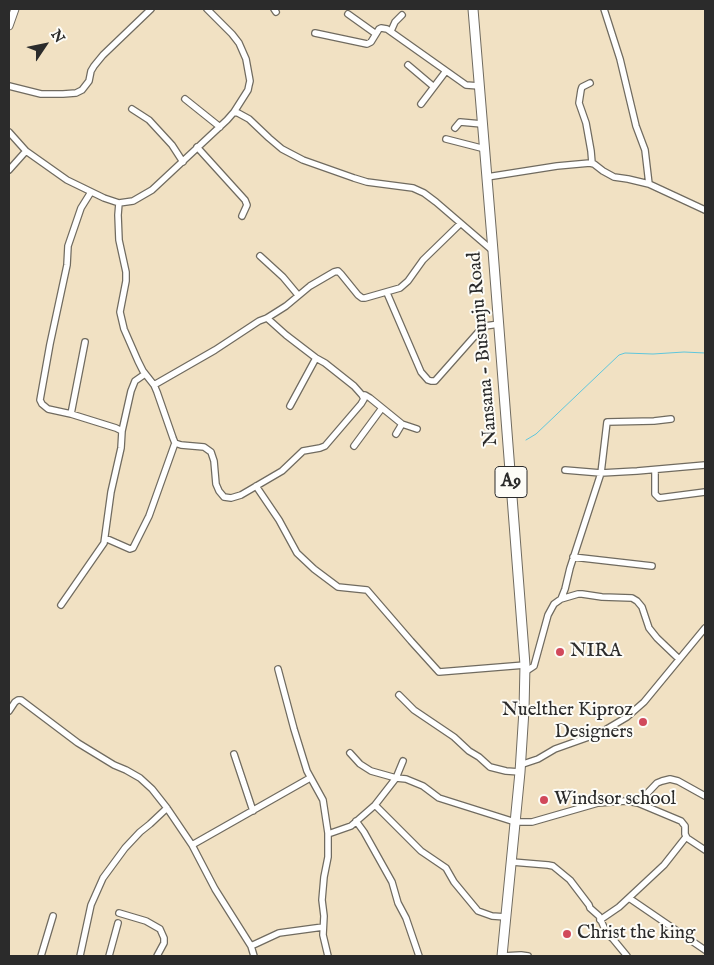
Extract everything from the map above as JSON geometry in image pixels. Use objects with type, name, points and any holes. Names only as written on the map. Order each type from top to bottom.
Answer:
[{"type":"main road","name":"Nansana - Busunju Road","points":[[472,9],[499,324],[525,669],[520,768],[502,956]]},
{"type":"street","points":[[9,26],[15,9]]},
{"type":"street","points":[[9,86],[41,94],[76,93],[82,90],[89,81],[94,66],[103,55],[152,9]]},
{"type":"street","points":[[9,132],[26,151],[67,180],[91,192],[119,203],[133,201],[141,197],[152,190],[227,120],[248,90],[250,81],[246,59],[238,43],[232,34],[207,9]]},
{"type":"street","points":[[604,9],[620,59],[636,126],[645,150],[649,184]]},
{"type":"street","points":[[348,14],[376,34]]},
{"type":"street","points":[[391,32],[395,22],[402,14]]},
{"type":"street","points":[[315,33],[367,44],[372,42],[377,31],[381,28],[387,29],[466,85],[479,86]]},
{"type":"street","points":[[408,65],[434,86]]},
{"type":"street","points":[[421,104],[446,71]]},
{"type":"street","points":[[590,83],[580,90],[580,103],[586,123],[592,163]]},
{"type":"street","points":[[185,99],[220,127]]},
{"type":"street","points":[[132,109],[149,120],[172,145],[183,162]]},
{"type":"street","points":[[234,112],[249,119],[282,148],[303,160],[367,182],[413,188],[424,193],[493,251]]},
{"type":"street","points":[[455,128],[460,122],[482,124]]},
{"type":"street","points":[[446,139],[484,149]]},
{"type":"street","points":[[198,147],[245,200],[247,205],[242,216]]},
{"type":"street","points":[[9,170],[26,151]]},
{"type":"street","points":[[487,177],[557,166],[592,163],[614,177],[649,184],[705,210]]},
{"type":"street","points":[[91,192],[81,208],[68,246],[67,265],[40,400],[48,409],[71,414],[122,431]]},
{"type":"street","points":[[119,203],[119,240],[126,272],[120,308],[124,328],[145,374],[154,386],[176,443],[186,446],[204,447],[211,452],[214,461],[216,484],[224,497],[228,498],[236,498],[282,471],[303,451],[326,446],[364,400],[354,386],[286,335],[267,318]]},
{"type":"street","points":[[154,386],[286,306],[298,295],[334,272],[338,271],[360,297],[365,298],[400,288],[408,281],[423,260],[460,224]]},
{"type":"street","points":[[260,256],[283,277],[298,295]]},
{"type":"street","points":[[387,293],[421,372],[431,381],[435,381],[481,329],[485,326],[499,324]]},
{"type":"street","points":[[71,414],[85,342]]},
{"type":"street","points":[[290,406],[316,358]]},
{"type":"street","points":[[61,605],[104,545],[121,448],[122,431],[131,391],[135,381],[145,374]]},
{"type":"street","points":[[362,395],[370,398],[402,424],[417,429]]},
{"type":"street","points":[[354,446],[382,408]]},
{"type":"street","points":[[561,600],[601,473],[606,422],[671,419]]},
{"type":"street","points":[[396,434],[402,424]]},
{"type":"street","points":[[106,538],[130,549],[133,548],[149,516],[176,443]]},
{"type":"street","points":[[565,470],[601,473],[705,465]]},
{"type":"street","points":[[655,470],[655,494],[659,498],[705,492]]},
{"type":"street","points":[[256,486],[283,525],[297,553],[338,587],[367,590],[439,672],[525,669],[534,666],[548,615],[554,604],[578,594],[632,598],[637,601],[642,607],[649,628],[679,659]]},
{"type":"street","points":[[573,557],[652,566]]},
{"type":"street","points":[[399,695],[414,710],[454,737],[490,767],[506,771],[520,768],[555,749],[600,733],[627,717],[644,702],[679,659],[704,633]]},
{"type":"street","points":[[278,669],[294,729],[310,778],[323,800],[328,833],[328,857],[322,900],[324,916],[323,935],[328,956]]},
{"type":"street","points":[[9,711],[15,702],[22,700],[78,743],[140,778],[152,789],[192,845],[215,889],[251,946],[254,956]]},
{"type":"street","points":[[350,753],[360,764],[371,770],[396,778],[406,779],[418,784],[439,798],[515,822],[532,822],[598,803],[626,801],[638,803],[681,821],[685,826],[686,837],[664,865],[619,907],[600,920]]},
{"type":"street","points":[[234,754],[253,811]]},
{"type":"street","points":[[328,833],[348,828],[375,805],[396,778],[403,760]]},
{"type":"street","points":[[192,845],[310,778]]},
{"type":"street","points":[[638,803],[657,783],[670,779],[678,781],[705,796]]},
{"type":"street","points":[[375,805],[421,851],[446,868],[454,882],[478,911],[492,916],[506,917]]},
{"type":"street","points":[[80,956],[91,905],[103,878],[135,837],[167,808]]},
{"type":"street","points":[[356,821],[392,882],[398,903],[406,918],[419,956]]},
{"type":"street","points":[[686,837],[705,850]]},
{"type":"street","points":[[512,862],[553,866],[570,880],[590,908],[599,916],[607,934],[614,939],[627,956]]},
{"type":"street","points":[[629,898],[705,950]]},
{"type":"street","points":[[119,913],[146,921],[160,929],[164,943],[157,956]]},
{"type":"street","points":[[41,956],[53,916]]},
{"type":"street","points":[[108,956],[118,923]]},
{"type":"street","points":[[251,946],[279,933],[323,927]]},
{"type":"street","points":[[502,956],[528,956]]},
{"type":"waterway","points":[[526,440],[536,434],[619,355],[625,353],[705,353]]},
{"type":"place","name":"NIRA","points":[[560,652]]},
{"type":"place","name":"Nuelther Kiproz Designers","points":[[643,722]]},
{"type":"place","name":"Windsor school","points":[[544,800]]},
{"type":"place","name":"Christ the king","points":[[567,934]]}]
